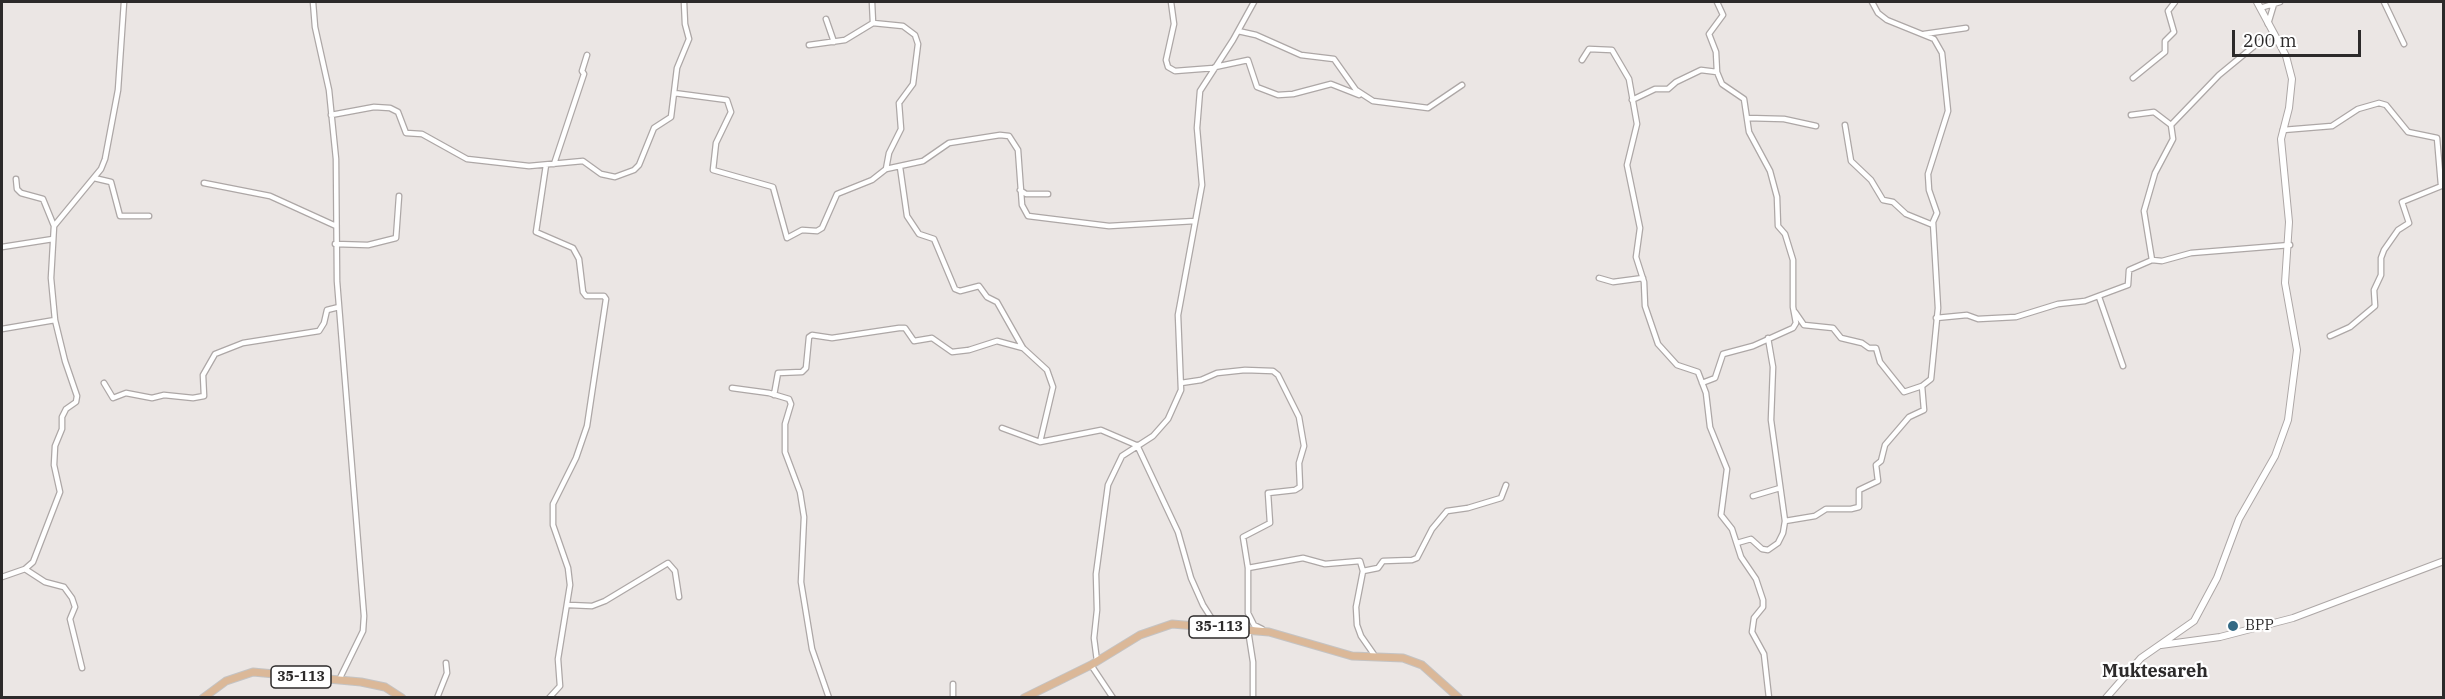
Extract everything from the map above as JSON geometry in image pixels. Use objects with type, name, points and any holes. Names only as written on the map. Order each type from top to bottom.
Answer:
[{"type":"main road","points":[[2106,698],[2141,658],[2194,621],[2217,578],[2240,519],[2271,464],[2288,420],[2298,359],[2285,283],[2290,245],[2282,155],[2283,130],[2292,80],[2286,56],[2258,5]]},
{"type":"main road","points":[[2161,646],[2220,637],[2294,618],[2331,606],[2394,578],[2444,561]]},
{"type":"main road","name":"35-113","points":[[1024,698],[1038,694],[1140,635],[1172,624],[1269,632],[1326,650],[1403,658],[1426,668],[1459,698]]},
{"type":"main road","name":"35-113","points":[[203,698],[226,681],[253,672],[385,687],[402,698]]},
{"type":"street","points":[[54,226],[94,178],[105,159],[118,90],[125,2]]},
{"type":"street","points":[[313,2],[332,115],[336,159],[335,244],[364,616],[363,631],[338,680]]},
{"type":"street","points":[[332,115],[374,107],[390,108],[401,116],[406,133],[422,134],[462,158],[529,166],[583,160],[608,177],[634,170],[639,165],[654,128],[671,117],[677,68],[689,39],[685,24],[684,2]]},
{"type":"street","points":[[872,2],[873,22]]},
{"type":"street","points":[[1171,2],[1174,24],[1166,60],[1168,67],[1175,71],[1215,67],[1235,60],[1248,60],[1257,87],[1278,95],[1293,94],[1331,84],[1373,101],[1428,108],[1439,104],[1462,85]]},
{"type":"street","points":[[1113,698],[1094,663],[1097,610],[1096,574],[1105,498],[1116,464],[1137,445],[1153,436],[1168,419],[1178,401],[1181,383],[1178,315],[1202,185],[1197,108],[1200,91],[1254,2]]},
{"type":"street","points":[[1702,383],[1715,378],[1721,355],[1754,346],[1794,327],[1793,260],[1785,234],[1778,226],[1777,197],[1770,171],[1749,132],[1743,98],[1722,84],[1717,72],[1716,52],[1709,34],[1723,15],[1717,2]]},
{"type":"street","points":[[1792,307],[1804,325],[1833,328],[1841,338],[1862,343],[1869,348],[1876,348],[1880,362],[1904,392],[1922,386],[1930,379],[1938,297],[1934,225],[1937,211],[1929,190],[1928,174],[1948,108],[1940,45],[1934,39],[1887,20],[1878,14],[1872,2]]},
{"type":"street","points":[[2133,78],[2165,52],[2165,40],[2174,32],[2168,11],[2175,2]]},
{"type":"street","points":[[2258,5],[2280,2]]},
{"type":"street","points":[[2384,2],[2404,44]]},
{"type":"street","points":[[2268,24],[2274,4]]},
{"type":"street","points":[[826,19],[834,42]]},
{"type":"street","points":[[809,45],[847,39],[873,22],[903,26],[915,35],[918,44],[913,84],[899,103],[901,129],[890,153],[886,169]]},
{"type":"street","points":[[1921,34],[1966,28]]},
{"type":"street","points":[[1238,31],[1256,35],[1301,55],[1334,59],[1363,97]]},
{"type":"street","points":[[2171,124],[2219,75],[2274,33]]},
{"type":"street","points":[[1582,60],[1589,49],[1613,50],[1629,79],[1637,124],[1628,165],[1640,228],[1636,257],[1643,278],[1645,306],[1657,341],[1677,365],[1698,372],[1702,383],[1710,427],[1728,469],[1721,515],[1732,530],[1743,562],[1756,579],[1763,600],[1752,627],[1764,654],[1769,698]]},
{"type":"street","points":[[554,164],[584,74],[582,71],[587,55]]},
{"type":"street","points":[[1632,100],[1655,89],[1668,89],[1676,82],[1701,69],[1717,72]]},
{"type":"street","points":[[674,93],[727,100],[730,112],[716,143],[713,170],[773,187],[787,238],[802,230],[822,228],[837,194],[872,180],[886,169],[923,161],[949,143],[1000,135],[1009,136],[1018,150],[1022,205],[1028,216],[1109,226],[1195,221]]},
{"type":"street","points":[[2283,130],[2336,124],[2352,111],[2379,103],[2392,109],[2408,132],[2437,138],[2444,137]]},
{"type":"street","points":[[2131,115],[2154,112],[2171,124],[2173,139],[2155,173],[2144,211],[2152,260]]},
{"type":"street","points":[[1747,118],[1784,119],[1816,126]]},
{"type":"street","points":[[1845,125],[1851,161],[1871,180],[1883,200],[1893,202],[1906,214],[1934,225]]},
{"type":"street","points":[[2330,336],[2350,327],[2375,306],[2374,290],[2381,275],[2381,258],[2384,250],[2398,230],[2409,223],[2402,202],[2442,185],[2437,138]]},
{"type":"street","points":[[546,165],[536,232],[573,248],[579,259],[583,292],[586,296],[604,296],[606,299],[587,426],[552,511],[553,525],[568,568],[569,605],[558,659],[560,686],[549,698]]},
{"type":"street","points":[[900,167],[907,216],[919,234],[934,239],[955,289],[960,291],[979,286],[987,297],[997,302],[1023,348],[1047,370],[1053,387],[1040,442]]},
{"type":"street","points":[[94,178],[111,182],[120,216],[148,216]]},
{"type":"street","points":[[2,576],[25,569],[33,562],[40,550],[49,516],[60,492],[54,465],[55,446],[63,426],[62,417],[66,409],[76,402],[77,396],[55,320],[51,278],[54,226],[43,199],[21,193],[17,189],[16,180]]},
{"type":"street","points":[[204,183],[270,196],[336,226]]},
{"type":"street","points":[[1020,190],[1026,194],[1048,194]]},
{"type":"street","points":[[335,244],[368,244],[396,238],[399,196]]},
{"type":"street","points":[[2,247],[53,239]]},
{"type":"street","points":[[1936,318],[1967,315],[1978,319],[2016,317],[2058,304],[2099,297],[2128,285],[2129,270],[2152,260],[2162,261],[2191,253],[2290,245]]},
{"type":"street","points":[[1599,278],[1613,282],[1643,278]]},
{"type":"street","points":[[2099,297],[2122,366]]},
{"type":"street","points":[[104,382],[112,399],[126,393],[152,398],[164,395],[193,398],[204,396],[206,393],[203,375],[214,354],[243,343],[319,331],[324,324],[327,310],[339,307]]},
{"type":"street","points":[[2,330],[55,320]]},
{"type":"street","points":[[774,395],[778,373],[802,372],[806,368],[809,337],[812,335],[832,338],[905,328],[914,341],[932,338],[952,352],[969,350],[997,341],[1023,348]]},
{"type":"street","points":[[1737,543],[1751,539],[1762,549],[1771,550],[1782,538],[1785,520],[1771,420],[1773,367],[1768,338]]},
{"type":"street","points":[[1181,383],[1201,380],[1217,373],[1245,370],[1273,371],[1278,375],[1299,417],[1304,446],[1299,463],[1300,487],[1295,490],[1268,493],[1270,523],[1243,537],[1248,568],[1248,613],[1254,625],[1269,632]]},
{"type":"street","points":[[1785,520],[1815,516],[1826,509],[1860,507],[1860,489],[1878,481],[1876,465],[1881,461],[1885,445],[1909,417],[1924,410],[1922,386]]},
{"type":"street","points":[[732,388],[789,399],[791,404],[785,424],[785,452],[800,492],[804,517],[802,594],[812,649],[829,698]]},
{"type":"street","points":[[1002,428],[1040,442],[1101,430],[1137,445],[1178,532],[1191,578],[1203,605],[1217,627]]},
{"type":"street","points":[[1363,572],[1378,568],[1383,561],[1417,558],[1432,529],[1447,511],[1468,508],[1500,498],[1506,485]]},
{"type":"street","points":[[1753,496],[1780,488]]},
{"type":"street","points":[[1248,568],[1303,558],[1325,564],[1360,561],[1363,572],[1356,608],[1357,625],[1361,636],[1376,657]]},
{"type":"street","points":[[569,605],[592,606],[605,601],[668,563],[675,571],[679,597]]},
{"type":"street","points":[[25,569],[45,582],[64,587],[72,598],[75,608],[70,620],[82,668]]},
{"type":"street","points":[[1248,630],[1253,662],[1253,697]]},
{"type":"street","points":[[437,698],[447,673],[446,663]]},
{"type":"street","points":[[953,684],[953,698]]},
{"type":"place","name":"BPP","points":[[2233,626]]},
{"type":"district","name":"Muktesareh","points":[[2155,672]]}]
